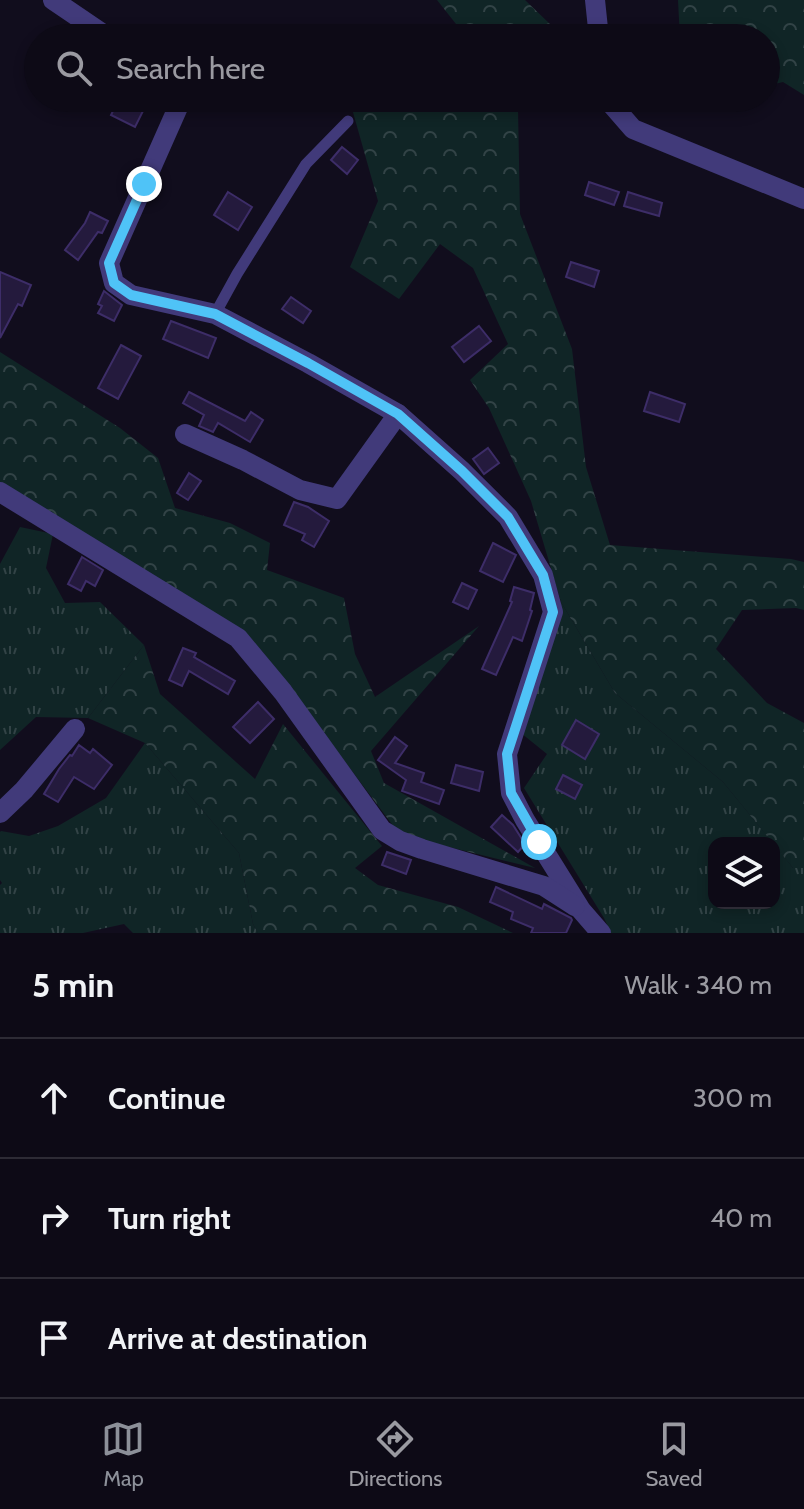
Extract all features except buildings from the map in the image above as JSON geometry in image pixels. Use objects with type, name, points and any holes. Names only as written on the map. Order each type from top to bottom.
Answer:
[{"type":"street","points":[[53,0],[88,24]]},
{"type":"street","points":[[595,0],[598,24]]},
{"type":"street","points":[[176,112],[109,263],[114,283],[131,295],[215,314],[398,414],[508,517],[543,575],[553,612],[507,754],[511,793],[581,910],[601,933]]},
{"type":"street","points":[[618,112],[633,129],[804,199]]},
{"type":"street","points":[[185,434],[300,490],[337,499],[398,414]]},
{"type":"street","points":[[0,492],[238,638],[283,692],[382,830],[422,849],[544,886],[581,910]]},
{"type":"street","points":[[0,813],[24,790],[75,729]]},
{"type":"lane","points":[[215,314],[306,164],[348,121]]},
{"type":"green space","points":[[437,0],[525,0],[550,24],[456,24]]},
{"type":"green space","points":[[678,0],[804,0],[804,95],[780,83],[780,24],[679,24]]},
{"type":"green space","points":[[353,112],[518,112],[520,214],[572,349],[586,467],[610,545],[804,562],[804,610],[742,610],[716,649],[767,703],[804,723],[804,868],[793,868],[780,852],[780,837],[768,837],[723,782],[615,693],[561,602],[531,501],[489,408],[470,380],[508,344],[473,268],[440,244],[399,299],[350,267],[378,201]]},
{"type":"green space","points":[[0,352],[120,428],[158,458],[175,508],[230,523],[270,543],[267,570],[344,598],[355,654],[375,697],[479,626],[371,751],[384,783],[535,868],[400,835],[262,651],[0,485]]},
{"type":"green space","points":[[20,527],[53,534],[46,568],[65,603],[100,602],[144,645],[88,718],[36,717],[0,750],[0,564]]},
{"type":"green space","points":[[561,602],[615,693],[723,782],[768,837],[708,837],[708,909],[780,909],[780,852],[793,868],[804,868],[804,933],[611,933],[524,788],[547,754],[521,733]]},
{"type":"green space","points":[[144,645],[160,694],[255,779],[283,724],[382,846],[355,868],[378,885],[458,907],[513,933],[258,933],[253,924],[239,853],[145,743],[88,718]]},
{"type":"green space","points":[[145,743],[239,853],[253,924],[258,933],[133,933],[124,924],[83,933],[0,933],[0,832],[29,836],[58,826],[106,798]]},
{"type":"route","points":[[144,184],[109,263],[114,283],[131,295],[215,314],[398,414],[508,517],[520,536],[543,575],[553,612],[507,754],[511,793],[539,842]]}]
